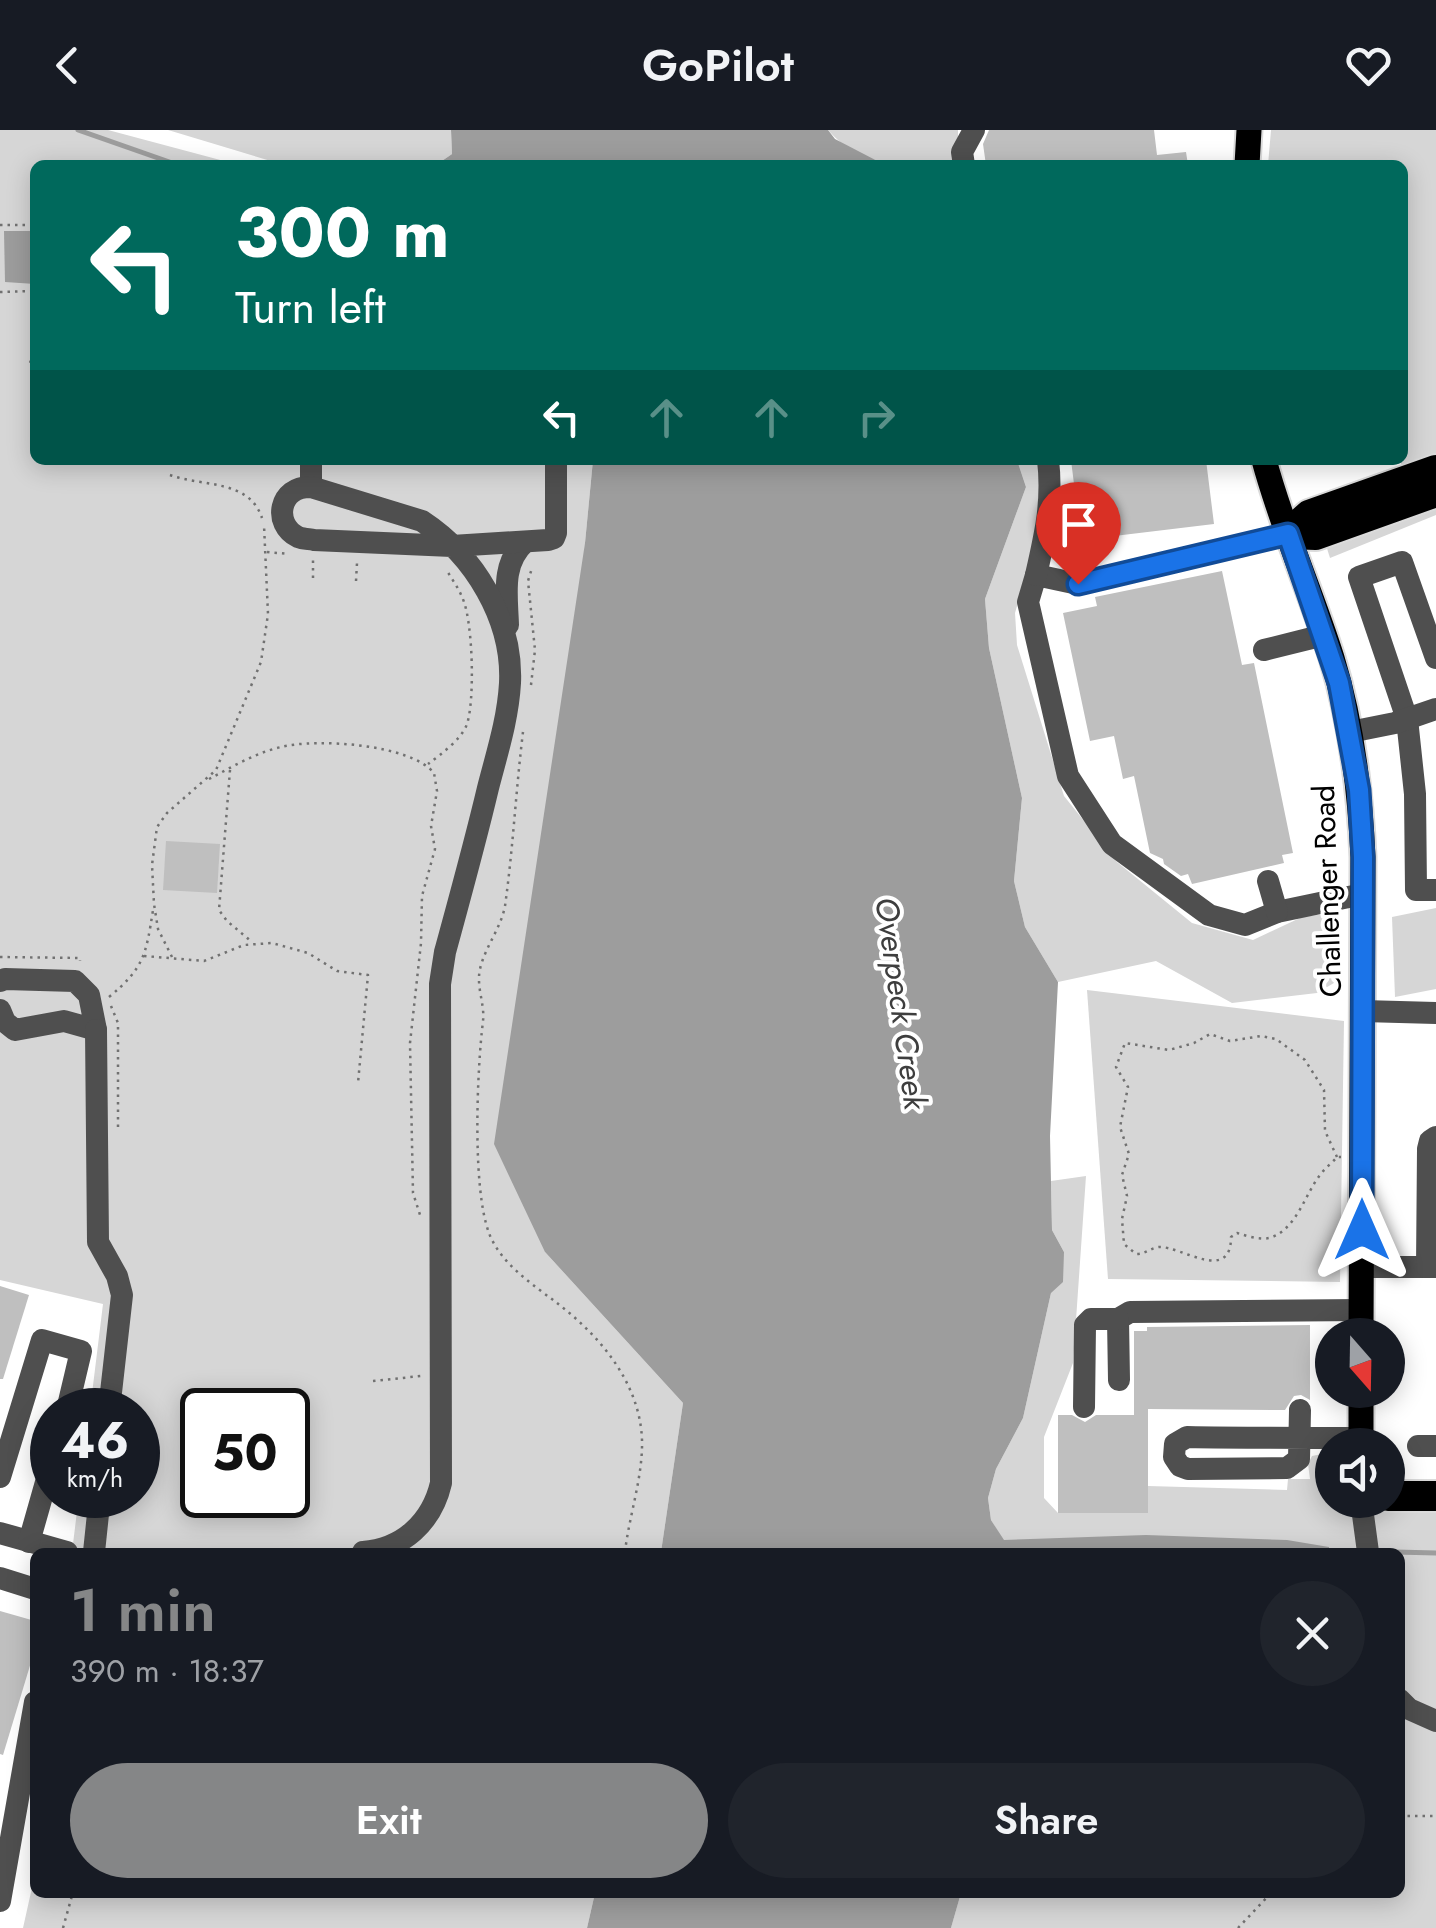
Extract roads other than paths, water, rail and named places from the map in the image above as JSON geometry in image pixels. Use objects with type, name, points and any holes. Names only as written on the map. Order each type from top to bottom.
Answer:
[{"type":"highway","points":[[1288,534],[1308,515],[1436,470]]},
{"type":"highway","points":[[1288,534],[1316,535],[1436,492]]},
{"type":"highway","points":[[1405,1496],[1436,1496]]},
{"type":"main road","points":[[1247,160],[1250,130]]},
{"type":"main road","name":"Challenger Road","points":[[1266,465],[1324,635],[1350,732],[1361,812],[1362,1318]]},
{"type":"street","points":[[963,160],[962,152],[974,130]]},
{"type":"street","points":[[311,487],[312,465]]},
{"type":"street","points":[[505,639],[484,586],[470,564],[452,546],[422,521],[311,487],[299,486],[284,500],[283,515],[289,530],[298,537],[452,546],[548,540],[556,536],[556,465]]},
{"type":"street","points":[[1049,465],[1048,523],[1028,602],[1068,776],[1112,844],[1209,914],[1245,924],[1277,912],[1363,894]]},
{"type":"street","points":[[1036,575],[1078,584],[1288,534]]},
{"type":"street","points":[[389,1548],[414,1532],[437,1500],[441,1483],[440,984],[502,737],[510,680],[505,639],[506,579],[515,551],[525,542]]},
{"type":"street","points":[[1436,658],[1402,562],[1359,576],[1407,720],[1415,794],[1416,890],[1436,890]]},
{"type":"street","points":[[1264,650],[1324,635]]},
{"type":"street","points":[[1350,732],[1407,720],[1436,709]]},
{"type":"street","points":[[1268,881],[1277,912]]},
{"type":"street","points":[[0,982],[75,981],[89,995],[96,1030],[98,1242],[117,1276],[122,1295],[112,1388]]},
{"type":"street","points":[[0,1010],[14,1030],[64,1021],[96,1030]]},
{"type":"street","points":[[1362,1012],[1436,1013]]},
{"type":"street","points":[[1362,1268],[1431,1267],[1428,1149],[1430,1141],[1436,1138]]},
{"type":"street","points":[[1084,1407],[1085,1326],[1092,1319],[1118,1319],[1130,1312],[1144,1311],[1328,1318]]},
{"type":"street","points":[[1118,1319],[1118,1380]]},
{"type":"street","points":[[0,1477],[42,1340],[81,1351],[72,1388]]},
{"type":"street","points":[[1300,1410],[1300,1438],[1299,1460],[1287,1468],[1188,1469],[1176,1462],[1173,1452],[1178,1440],[1187,1437],[1300,1438],[1315,1439]]},
{"type":"street","points":[[30,1542],[37,1518]]},
{"type":"street","points":[[94,1548],[98,1518]]},
{"type":"street","points":[[1353,1548],[1359,1518]]},
{"type":"street","points":[[1363,1518],[1367,1548]]},
{"type":"street","points":[[0,1533],[49,1548]]},
{"type":"street","points":[[0,1578],[30,1587]]},
{"type":"street","points":[[1405,1704],[1436,1722]]},
{"type":"street","points":[[1405,1718],[1436,1730]]},
{"type":"street","points":[[0,1901],[8,1808],[30,1722]]},
{"type":"water","points":[[451,130],[828,130],[835,139],[875,160],[443,160],[452,154]]},
{"type":"water","points":[[4,231],[30,231],[30,284],[5,282]]},
{"type":"water","name":"Overpeck Creek","points":[[593,465],[1019,465],[1026,487],[985,599],[989,648],[1022,798],[1014,881],[1025,927],[1058,982],[1050,1136],[1052,1230],[1064,1252],[1063,1282],[1051,1293],[1023,1418],[996,1469],[988,1498],[991,1520],[1004,1540],[1146,1535],[1287,1540],[1329,1548],[662,1548],[683,1403],[545,1252],[494,1144],[585,543]]},
{"type":"water","points":[[594,1898],[960,1898],[951,1928],[587,1928]]},
{"type":"waterway","points":[[78,130],[164,160]]},
{"type":"waterway","points":[[1405,1552],[1436,1553]]}]
